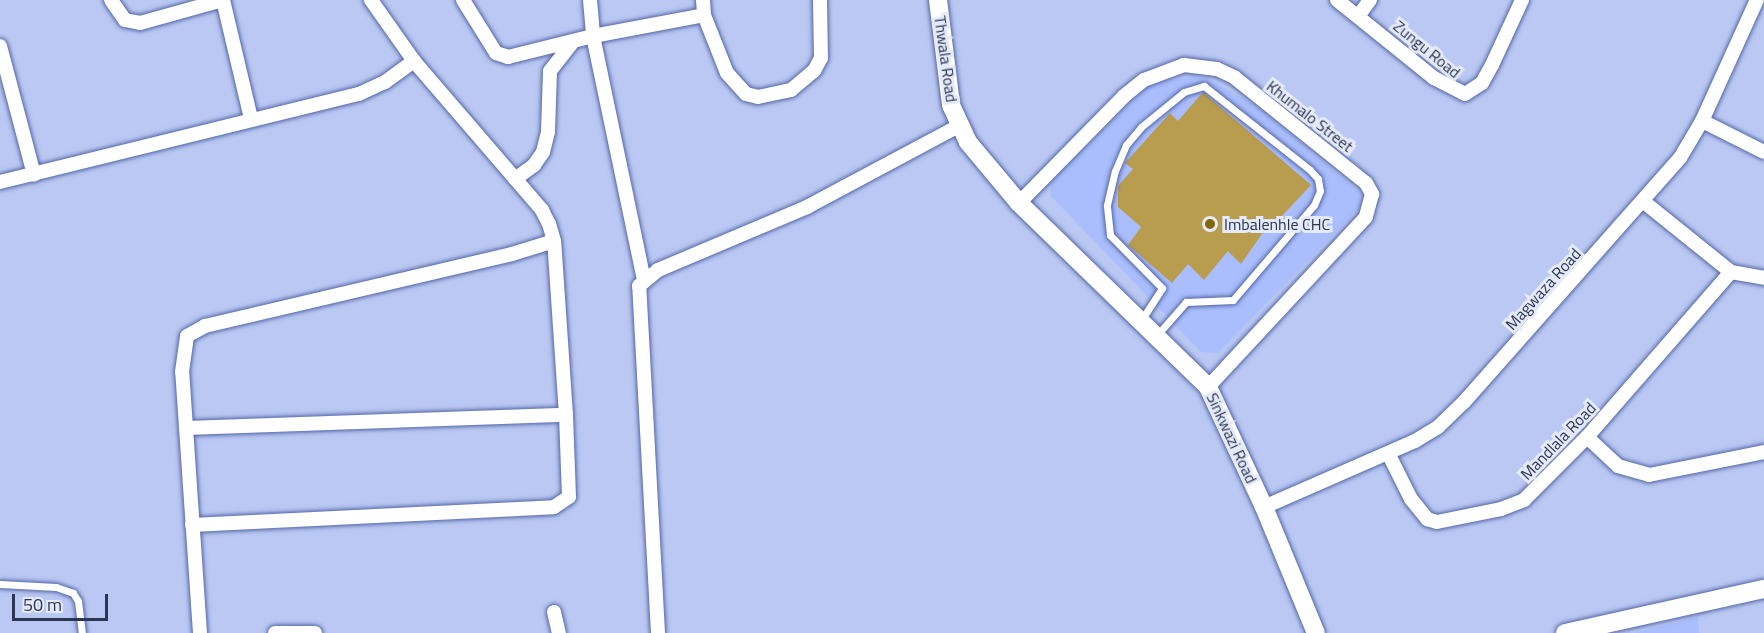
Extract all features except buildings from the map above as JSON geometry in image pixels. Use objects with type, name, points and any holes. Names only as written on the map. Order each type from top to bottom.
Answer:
[{"type":"street","points":[[111,0],[125,20],[140,23],[223,0],[251,118]]},
{"type":"street","points":[[192,525],[554,507],[569,497],[566,415],[554,241],[542,210],[414,61],[371,0]]},
{"type":"street","points":[[463,0],[502,56],[516,57],[593,36],[704,15]]},
{"type":"street","points":[[591,0],[593,36],[644,280]]},
{"type":"street","points":[[703,0],[704,15],[727,73],[746,94],[773,96],[791,90],[814,71],[821,58],[820,0]]},
{"type":"street","name":"Thwala Road","points":[[938,0],[946,78],[959,126],[1019,203]]},
{"type":"street","name":"Zungu Road","points":[[1338,0],[1434,78],[1465,94],[1482,83],[1522,0]]},
{"type":"street","points":[[1359,15],[1370,0]]},
{"type":"street","name":"Magwaza Road","points":[[1264,507],[1389,454],[1438,427],[1464,402],[1644,202],[1680,158],[1702,120],[1757,0]]},
{"type":"street","points":[[515,179],[534,165],[543,152],[548,132],[550,70],[573,42]]},
{"type":"street","points":[[0,46],[34,175]]},
{"type":"street","points":[[0,182],[251,118],[358,94],[385,82],[414,61]]},
{"type":"street","name":"Khumalo Street","points":[[1019,203],[1124,96],[1144,80],[1184,65],[1217,69],[1234,77],[1366,183],[1372,194],[1366,218],[1208,387]]},
{"type":"street","points":[[1702,120],[1764,152]]},
{"type":"street","points":[[658,633],[637,294],[644,280],[658,270],[807,207],[959,126]]},
{"type":"street","points":[[1644,202],[1731,272],[1764,278]]},
{"type":"street","name":"Sinkwazi Road","points":[[1019,203],[1142,319],[1208,387],[1264,507],[1316,633]]},
{"type":"street","points":[[200,633],[186,428],[184,344],[194,331],[512,255],[554,241]]},
{"type":"street","name":"Mandlala Road","points":[[1389,454],[1411,500],[1427,519],[1437,522],[1501,509],[1524,500],[1587,437],[1731,272]]},
{"type":"street","points":[[186,428],[566,415]]},
{"type":"street","points":[[1587,437],[1618,466],[1649,475],[1764,452]]},
{"type":"street","points":[[1565,633],[1764,589]]},
{"type":"street","points":[[554,612],[559,633]]},
{"type":"street","points":[[275,633],[315,633]]},
{"type":"lane","points":[[1142,319],[1162,288],[1110,235],[1107,205],[1115,171],[1126,145],[1141,127],[1184,93],[1204,86],[1310,170],[1318,179],[1320,191],[1314,206],[1233,300],[1186,302],[1157,335]]},
{"type":"lane","points":[[0,584],[56,587],[73,593],[78,601],[82,633]]},
{"type":"shaded area","name":"Imbalenhle CHC","points":[[1194,77],[1207,78],[1258,107],[1359,192],[1361,206],[1218,353],[1201,352],[1050,195],[1052,181],[1151,83]]},
{"type":"shaded area","points":[[1698,617],[1699,633],[1634,633]]},
{"type":"place","name":"Imbalenhle CHC","points":[[1210,224]]}]
